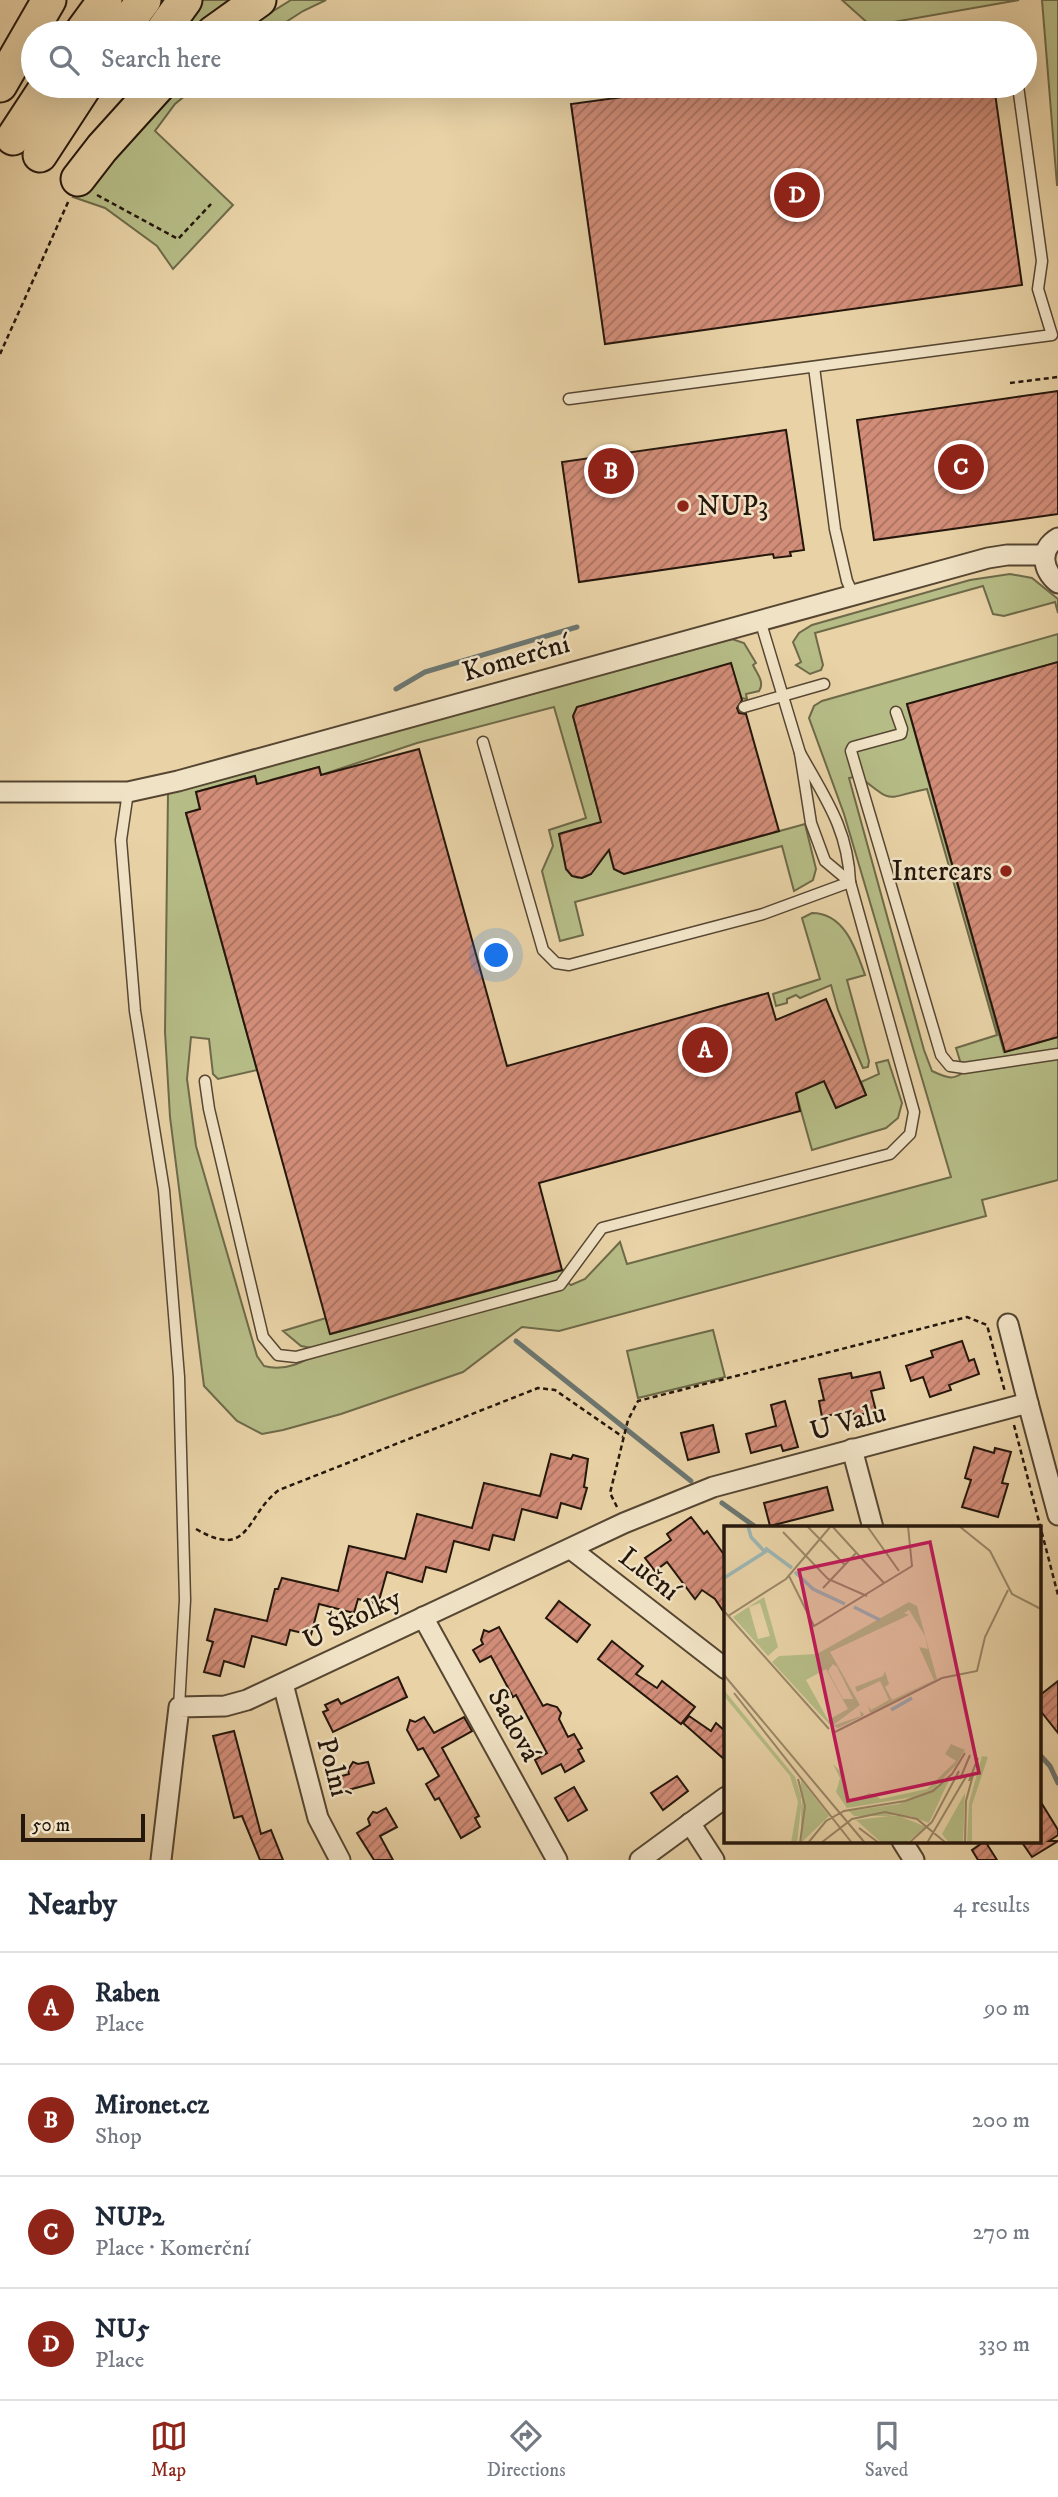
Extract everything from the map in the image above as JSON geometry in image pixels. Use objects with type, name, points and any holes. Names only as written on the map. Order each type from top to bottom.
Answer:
[{"type":"highway","points":[[37,21],[49,0]]},
{"type":"highway","points":[[48,21],[63,0]]},
{"type":"highway","points":[[90,21],[105,0]]},
{"type":"highway","points":[[128,21],[144,0]]},
{"type":"highway","points":[[170,21],[185,0]]},
{"type":"highway","points":[[230,21],[259,0]]},
{"type":"highway","points":[[0,85],[21,49]]},
{"type":"highway","points":[[0,91],[21,60]]},
{"type":"highway","points":[[43,98],[27,146],[73,98]]},
{"type":"highway","points":[[74,179],[118,98]]},
{"type":"highway","points":[[74,179],[147,98]]},
{"type":"street","points":[[1058,538],[1048,547],[1045,555],[1046,571],[1058,583]]},
{"type":"street","name":"Komerční","points":[[0,792],[128,792],[178,781],[988,558],[1045,555]]},
{"type":"street","points":[[1008,1324],[1018,1405],[1058,1515]]},
{"type":"street","name":"U Valu","points":[[684,1498],[713,1487],[1018,1405]]},
{"type":"street","points":[[852,1450],[872,1526]]},
{"type":"street","name":"U Školky","points":[[179,1707],[225,1706],[247,1700],[624,1523],[684,1498]]},
{"type":"street","name":"Luční","points":[[571,1549],[724,1667]]},
{"type":"street","name":"Sadová","points":[[423,1617],[557,1860]]},
{"type":"street","name":"Polní","points":[[283,1684],[318,1818],[340,1860]]},
{"type":"street","points":[[161,1860],[179,1707]]},
{"type":"street","points":[[640,1860],[724,1798]]},
{"type":"street","points":[[690,1823],[714,1860]]},
{"type":"street","points":[[903,1842],[914,1860]]},
{"type":"lane","points":[[569,399],[1052,335],[1038,289],[1042,261],[1020,98]]},
{"type":"lane","points":[[814,367],[835,529],[852,594]]},
{"type":"lane","points":[[760,620],[800,753],[811,823],[825,861],[850,882]]},
{"type":"lane","points":[[744,707],[824,684]]},
{"type":"lane","points":[[897,712],[901,734],[853,747],[851,751],[941,1055],[950,1066],[964,1068],[1058,1054]]},
{"type":"lane","points":[[483,743],[543,950],[556,963],[569,965],[763,914],[850,882]]},
{"type":"lane","points":[[205,1081],[209,1109],[263,1337],[278,1355],[296,1357],[560,1284],[602,1228],[890,1154],[910,1133],[914,1112],[850,882],[849,856],[836,816],[800,753]]},
{"type":"lane","points":[[128,792],[121,840],[135,1011],[164,1190],[179,1377],[185,1600],[179,1707]]},
{"type":"path","points":[[0,354],[74,179],[178,239],[211,204]]},
{"type":"path","points":[[1010,383],[1058,377]]},
{"type":"path","points":[[624,1523],[610,1493],[628,1420],[638,1401],[967,1317],[987,1325],[1018,1405],[1058,1595]]},
{"type":"path","points":[[184,1522],[212,1539],[229,1540],[239,1537],[247,1531],[265,1502],[279,1490],[538,1388],[555,1390],[625,1435]]},
{"type":"green space","points":[[200,0],[235,0],[206,21],[186,21]]},
{"type":"green space","points":[[291,0],[326,0],[288,21],[257,21]]},
{"type":"green space","points":[[842,0],[1019,0],[899,21],[865,21]]},
{"type":"green space","points":[[1042,0],[1058,0],[1058,185],[1057,185]]},
{"type":"green space","points":[[164,98],[182,98],[155,131],[233,205],[173,269],[157,246],[105,208],[73,197]]},
{"type":"green space","points":[[1010,574],[1032,578],[1058,599],[1058,613],[1055,602],[1004,616],[993,614],[983,586],[815,633],[823,665],[821,670],[810,674],[796,665],[801,662],[793,642],[799,633],[812,625],[970,580]]},
{"type":"green space","points":[[1058,634],[1058,662],[907,705],[1004,1052],[1058,1037],[1058,1180],[982,1200],[986,1216],[559,1331],[522,1327],[463,1372],[341,1414],[262,1434],[237,1421],[204,1386],[170,1117],[165,1032],[168,793],[732,639],[744,643],[756,663],[753,665],[761,681],[759,691],[746,694],[747,699],[741,698],[731,664],[577,707],[573,716],[614,869],[624,874],[805,824],[816,869],[813,880],[794,891],[782,846],[575,902],[583,935],[560,941],[542,871],[553,846],[549,830],[586,818],[554,707],[417,743],[321,775],[319,767],[271,780],[259,793],[254,776],[196,792],[200,809],[186,814],[257,1070],[218,1079],[213,1074],[209,1039],[191,1037],[187,1079],[196,1146],[257,1356],[264,1366],[280,1368],[302,1362],[323,1350],[301,1346],[283,1331],[326,1318],[331,1334],[563,1270],[564,1280],[571,1285],[585,1279],[620,1242],[627,1264],[951,1177],[844,814],[809,718],[814,706],[822,701]],"holes":[[[859,776],[879,792],[891,797],[927,789],[997,1035],[956,1048],[960,1061],[970,1068],[956,1077],[932,1071],[924,1050],[849,778]],[[579,828],[591,874],[582,878],[570,873],[559,834]]]},
{"type":"green space","points":[[812,913],[833,919],[841,926],[853,944],[865,975],[847,980],[869,1061],[868,1067],[863,1068],[838,1010],[831,985],[800,998],[796,995],[787,999],[787,1003],[776,1006],[773,994],[820,979],[802,918]]},
{"type":"green space","points":[[888,1060],[902,1103],[898,1118],[886,1128],[812,1150],[796,1093],[824,1081],[836,1108],[866,1095],[861,1082],[879,1074],[876,1063]]},
{"type":"green space","points":[[713,1330],[725,1377],[638,1398],[627,1351]]},
{"type":"building","points":[[615,98],[996,98],[1022,285],[605,344],[571,104]]},
{"type":"building","points":[[1058,391],[1058,514],[874,540],[857,420]]},
{"type":"building","name":"NUP3","points":[[786,430],[804,550],[790,552],[791,556],[774,558],[773,554],[579,582],[562,462]]},
{"type":"building","name":"Intercars","points":[[1058,662],[1058,1037],[1005,1052],[907,704]]},
{"type":"building","points":[[731,663],[742,700],[737,708],[739,713],[746,714],[779,831],[624,874],[614,869],[609,850],[591,874],[582,878],[572,876],[566,869],[559,834],[601,822],[573,716],[577,707]]},
{"type":"building","points":[[419,749],[507,1066],[768,993],[776,1020],[826,999],[866,1095],[836,1108],[824,1081],[796,1093],[800,1111],[539,1183],[562,1270],[330,1334],[186,813],[200,809],[196,792],[255,776],[257,784],[319,767],[321,775]]},
{"type":"building","points":[[962,1341],[969,1361],[974,1359],[979,1374],[949,1385],[951,1390],[930,1397],[923,1377],[911,1381],[906,1366],[933,1357],[931,1351]]},
{"type":"building","points":[[880,1372],[884,1388],[871,1391],[876,1411],[854,1416],[853,1410],[822,1417],[819,1401],[824,1400],[819,1379],[851,1373],[852,1378]]},
{"type":"building","points":[[785,1401],[798,1447],[783,1451],[781,1445],[751,1453],[746,1434],[776,1426],[771,1405]]},
{"type":"building","points":[[713,1425],[719,1452],[688,1460],[681,1433]]},
{"type":"building","points":[[974,1447],[994,1453],[995,1448],[1011,1452],[1002,1483],[1008,1484],[998,1517],[962,1507],[971,1480],[965,1478]]},
{"type":"building","points":[[551,1454],[571,1459],[573,1455],[588,1459],[584,1487],[587,1488],[581,1509],[561,1503],[557,1518],[522,1509],[514,1540],[493,1535],[489,1550],[454,1541],[446,1572],[426,1567],[422,1582],[387,1572],[378,1604],[358,1599],[354,1613],[319,1604],[311,1635],[290,1630],[286,1645],[252,1636],[244,1667],[224,1661],[220,1676],[204,1672],[213,1642],[207,1640],[215,1609],[267,1621],[275,1589],[278,1589],[282,1578],[338,1591],[349,1546],[405,1559],[417,1514],[472,1528],[484,1483],[540,1496]]},
{"type":"building","points":[[827,1487],[833,1510],[770,1526],[764,1503]]},
{"type":"building","points":[[691,1517],[704,1534],[707,1531],[724,1555],[724,1612],[715,1599],[702,1590],[695,1599],[667,1562],[655,1571],[645,1558],[671,1540],[667,1534]]},
{"type":"building","points":[[559,1601],[590,1625],[577,1642],[546,1618]]},
{"type":"building","points":[[499,1627],[543,1706],[547,1704],[557,1707],[561,1713],[559,1719],[568,1737],[574,1734],[582,1748],[578,1750],[584,1761],[565,1772],[561,1764],[542,1774],[535,1760],[547,1753],[516,1695],[513,1697],[491,1656],[480,1662],[473,1650],[483,1644],[481,1640],[484,1630],[489,1632]]},
{"type":"building","points":[[612,1641],[643,1666],[636,1674],[657,1688],[662,1681],[695,1707],[681,1724],[598,1659]]},
{"type":"building","points":[[398,1677],[407,1697],[333,1732],[323,1712],[328,1710],[325,1705],[338,1699],[341,1704]]},
{"type":"building","points":[[1058,1681],[1058,1733],[1040,1710],[1040,1695]]},
{"type":"building","points":[[689,1716],[711,1731],[716,1723],[724,1730],[724,1759],[683,1723]]},
{"type":"building","points":[[424,1717],[434,1733],[464,1717],[472,1731],[442,1748],[479,1816],[475,1818],[480,1827],[461,1838],[439,1798],[435,1800],[426,1784],[439,1776],[423,1748],[418,1750],[407,1730],[410,1720],[415,1722]]},
{"type":"building","points":[[234,1731],[261,1834],[271,1830],[283,1860],[260,1860],[242,1816],[234,1818],[213,1736]]},
{"type":"building","points":[[353,1762],[368,1762],[374,1783],[341,1792],[338,1777],[349,1774],[348,1770]]},
{"type":"building","points":[[677,1776],[688,1791],[663,1810],[651,1793]]},
{"type":"building","points":[[574,1787],[587,1810],[568,1821],[555,1798]]},
{"type":"building","points":[[1040,1801],[1058,1830],[1058,1835],[1049,1841],[1058,1841],[1032,1857],[1022,1842],[1040,1842]]},
{"type":"building","points":[[386,1808],[397,1827],[380,1836],[393,1860],[374,1860],[357,1833],[370,1825],[368,1819],[373,1812],[377,1813]]},
{"type":"building","points":[[986,1842],[997,1860],[978,1860],[972,1850]]},
{"type":"waterway","points":[[396,689],[425,672],[577,627]]},
{"type":"waterway","points":[[516,1341],[691,1481]]},
{"type":"waterway","points":[[722,1503],[754,1526]]},
{"type":"waterway","points":[[1040,1755],[1050,1766],[1058,1783]]},
{"type":"place","name":"NU5","points":[[797,195]]},
{"type":"place","name":"NUP2","points":[[961,467]]},
{"type":"place","name":"Mironet.cz","points":[[611,471]]},
{"type":"place","name":"NUP3","points":[[683,506]]},
{"type":"place","name":"Intercars","points":[[1006,871]]},
{"type":"place","name":"Raben","points":[[705,1050]]}]
